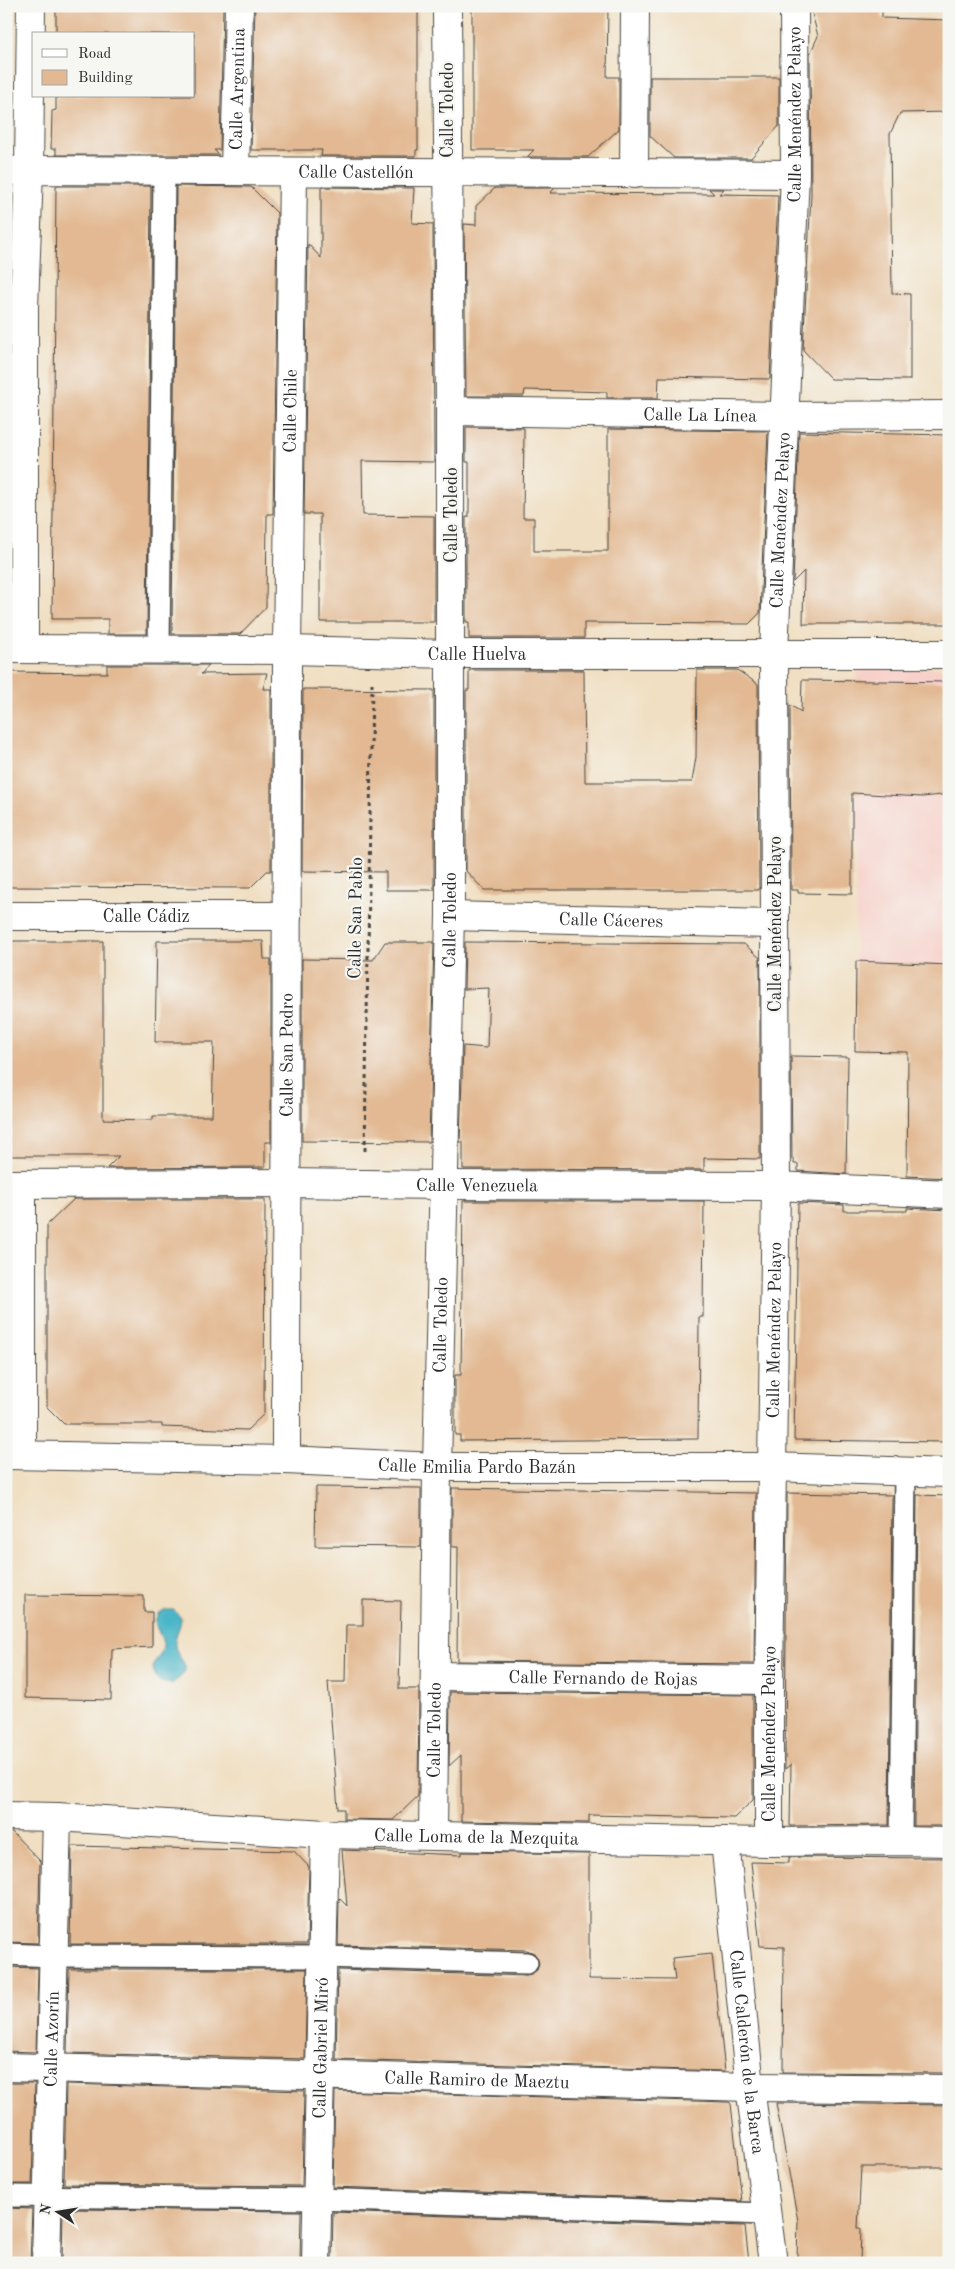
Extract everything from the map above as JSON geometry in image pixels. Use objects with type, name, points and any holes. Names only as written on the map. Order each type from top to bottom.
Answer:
[{"type":"street","points":[[15,649],[15,308],[18,170],[32,6]]},
{"type":"street","name":"Calle Argentina","points":[[235,170],[239,6]]},
{"type":"street","name":"Calle Toledo","points":[[432,1834],[437,1467],[450,916],[451,654],[447,6]]},
{"type":"street","points":[[634,174],[635,6]]},
{"type":"street","name":"Calle Menéndez Pelayo","points":[[769,1842],[771,1466],[776,1186],[774,653],[795,174],[794,6]]},
{"type":"street","name":"Calle Castellón","points":[[18,170],[795,174]]},
{"type":"street","name":"Calle Chile","points":[[287,650],[293,172]]},
{"type":"street","name":"Calle La Línea","points":[[450,411],[785,416],[949,415]]},
{"type":"street","name":"Calle Huelva","points":[[15,649],[287,650],[451,654],[949,654]]},
{"type":"street","name":"Calle San Pedro","points":[[286,1460],[287,650]]},
{"type":"street","name":"Calle Cádiz","points":[[6,916],[287,916]]},
{"type":"street","name":"Calle Cáceres","points":[[450,916],[774,924]]},
{"type":"street","name":"Calle Venezuela","points":[[14,1184],[286,1183],[364,1185],[776,1186],[949,1194]]},
{"type":"street","points":[[14,1184],[14,1455]]},
{"type":"street","name":"Calle Emilia Pardo Bazán","points":[[14,1455],[286,1460],[437,1467],[771,1466],[949,1472]]},
{"type":"street","name":"Calle Fernando de Rojas","points":[[435,1676],[769,1680]]},
{"type":"street","name":"Calle Loma de la Mezquita","points":[[6,1816],[57,1817],[325,1834],[432,1834],[769,1842],[949,1842]]},
{"type":"street","name":"Calle Azorín","points":[[46,2263],[57,1817]]},
{"type":"street","name":"Calle Gabriel Miró","points":[[316,2263],[325,1834]]},
{"type":"street","name":"Calle Calderón de la Barca","points":[[725,1841],[750,2087],[773,2263]]},
{"type":"street","name":"Calle Ramiro de Maeztu","points":[[6,2067],[750,2087],[949,2089]]},
{"type":"lane","points":[[159,650],[164,171]]},
{"type":"lane","points":[[901,1841],[905,1472]]},
{"type":"lane","points":[[6,1954],[53,1956],[322,1957],[527,1963]]},
{"type":"lane","points":[[6,2196],[317,2199],[766,2214]]},
{"type":"path","name":"Calle San Pablo","points":[[364,1185],[373,652]]},
{"type":"shaded area","points":[[857,668],[949,669],[949,1052],[855,1051]]},
{"type":"water","points":[[164,1610],[174,1610],[181,1618],[175,1645],[185,1668],[180,1678],[171,1684],[160,1682],[153,1670],[153,1665],[160,1655],[163,1644],[155,1621],[158,1614]]},
{"type":"building","points":[[56,6],[223,6],[220,150],[214,150],[219,155],[56,155],[56,149],[51,149],[52,111],[56,110],[56,98],[195,98],[195,32],[56,32]]},
{"type":"building","points":[[255,6],[418,6],[418,150],[416,150],[416,156],[321,156],[322,150],[251,150]]},
{"type":"building","points":[[472,6],[608,6],[607,77],[619,77],[619,129],[588,157],[527,157],[534,150],[472,150]]},
{"type":"building","points":[[810,6],[882,6],[882,18],[949,20],[949,112],[900,113],[890,134],[892,293],[910,294],[910,380],[831,379],[803,350],[811,195],[810,54],[818,36]]},
{"type":"building","points":[[650,77],[779,77],[779,126],[751,158],[674,158],[650,136]]},
{"type":"building","points":[[56,186],[151,186],[147,634],[108,634],[108,619],[52,619]]},
{"type":"building","points":[[176,186],[251,187],[277,213],[273,514],[267,514],[266,607],[240,634],[172,634]]},
{"type":"building","points":[[321,187],[414,188],[412,223],[433,224],[434,462],[362,461],[363,515],[434,516],[434,622],[320,622],[320,514],[304,514],[308,244],[321,258]]},
{"type":"building","points":[[495,188],[555,188],[550,193],[714,194],[709,189],[724,189],[719,194],[778,195],[770,379],[659,377],[658,398],[607,398],[607,392],[525,390],[524,396],[466,396],[464,224],[476,225],[476,206]]},
{"type":"building","points":[[466,427],[524,428],[523,518],[534,518],[534,551],[608,551],[608,429],[768,431],[760,613],[749,624],[584,623],[584,638],[469,638],[469,622],[466,622],[466,517],[469,517],[469,462],[466,462]]},
{"type":"building","points":[[799,432],[949,435],[949,624],[803,624],[804,571],[793,582]]},
{"type":"building","points":[[107,665],[209,665],[201,674],[267,673],[263,689],[271,689],[271,871],[267,871],[250,888],[6,887],[6,672],[107,673]]},
{"type":"building","points":[[469,670],[584,670],[585,782],[692,782],[696,757],[697,670],[737,670],[758,684],[759,890],[484,890],[466,871],[466,690],[469,690]]},
{"type":"building","points":[[802,680],[949,682],[949,790],[943,790],[942,795],[922,797],[852,793],[852,894],[798,893],[798,890],[791,890],[790,705],[801,712]]},
{"type":"building","points":[[303,689],[434,690],[434,890],[386,890],[386,872],[302,871]]},
{"type":"building","points":[[6,941],[103,941],[103,1119],[153,1120],[153,1116],[212,1116],[214,1042],[155,1042],[157,941],[263,941],[264,959],[271,959],[271,1142],[265,1142],[265,1167],[107,1168],[119,1156],[6,1156]]},
{"type":"building","points":[[385,942],[434,942],[429,1142],[302,1141],[302,959],[373,960]]},
{"type":"building","points":[[465,942],[744,944],[760,958],[760,1159],[704,1158],[704,1170],[463,1169],[463,1142],[460,1142],[463,1046],[487,1048],[489,988],[464,989]]},
{"type":"building","points":[[856,961],[949,965],[949,1178],[907,1176],[908,1052],[855,1051]]},
{"type":"building","points":[[791,1056],[848,1057],[846,1174],[798,1171],[798,1164],[794,1164],[794,1159],[792,1159]]},
{"type":"building","points":[[74,1199],[265,1199],[264,1414],[247,1430],[162,1427],[162,1424],[64,1424],[47,1407],[47,1225]]},
{"type":"building","points":[[463,1201],[704,1201],[703,1317],[699,1317],[698,1439],[460,1441],[460,1435],[455,1435],[455,1375],[461,1375]]},
{"type":"building","points":[[798,1203],[844,1205],[844,1211],[907,1211],[907,1208],[949,1210],[949,1442],[794,1440]]},
{"type":"building","points":[[316,1487],[421,1488],[421,1547],[315,1546]]},
{"type":"building","points":[[452,1488],[756,1493],[754,1664],[457,1661],[458,1547],[452,1547]]},
{"type":"building","points":[[787,1493],[892,1495],[889,1825],[790,1826],[791,1764],[785,1769]]},
{"type":"building","points":[[917,1495],[949,1496],[949,1826],[914,1826]]},
{"type":"building","points":[[25,1595],[144,1596],[144,1612],[152,1612],[152,1647],[112,1649],[111,1700],[25,1698]]},
{"type":"building","points":[[363,1600],[401,1601],[399,1689],[419,1689],[418,1796],[393,1820],[344,1819],[344,1809],[338,1809],[328,1682],[345,1682],[346,1625],[363,1625]]},
{"type":"building","points":[[450,1692],[753,1695],[753,1800],[734,1818],[589,1815],[589,1823],[461,1821],[461,1755],[449,1766]]},
{"type":"building","points":[[6,1832],[12,1832],[40,1861],[38,1943],[6,1942]]},
{"type":"building","points":[[72,1846],[294,1851],[309,1867],[307,1944],[70,1944]]},
{"type":"building","points":[[342,1850],[462,1855],[462,1852],[589,1854],[589,1979],[675,1980],[672,1958],[712,1954],[725,2071],[336,2060],[338,1970],[527,1976],[537,1970],[539,1963],[534,1953],[527,1950],[338,1945],[339,1898],[347,1906]]},
{"type":"building","points":[[789,1857],[949,1858],[949,2073],[783,2072],[784,1947],[760,1946],[751,1862],[789,1863]]},
{"type":"building","points":[[6,1967],[38,1968],[36,2052],[6,2051]]},
{"type":"building","points":[[69,1969],[307,1969],[305,2059],[67,2053]]},
{"type":"building","points":[[6,2083],[35,2083],[32,2184],[6,2184]]},
{"type":"building","points":[[66,2084],[304,2091],[302,2186],[64,2184]]},
{"type":"building","points":[[335,2091],[729,2102],[731,2104],[742,2201],[333,2187]]},
{"type":"building","points":[[776,2103],[949,2105],[949,2167],[861,2167],[858,2228],[861,2228],[860,2263],[803,2263],[802,2259],[797,2259],[798,2221]]},
{"type":"building","points":[[6,2208],[32,2209],[30,2263],[6,2263]]},
{"type":"building","points":[[63,2209],[301,2211],[300,2263],[62,2263]]},
{"type":"building","points":[[333,2212],[745,2226],[749,2263],[332,2263]]}]
